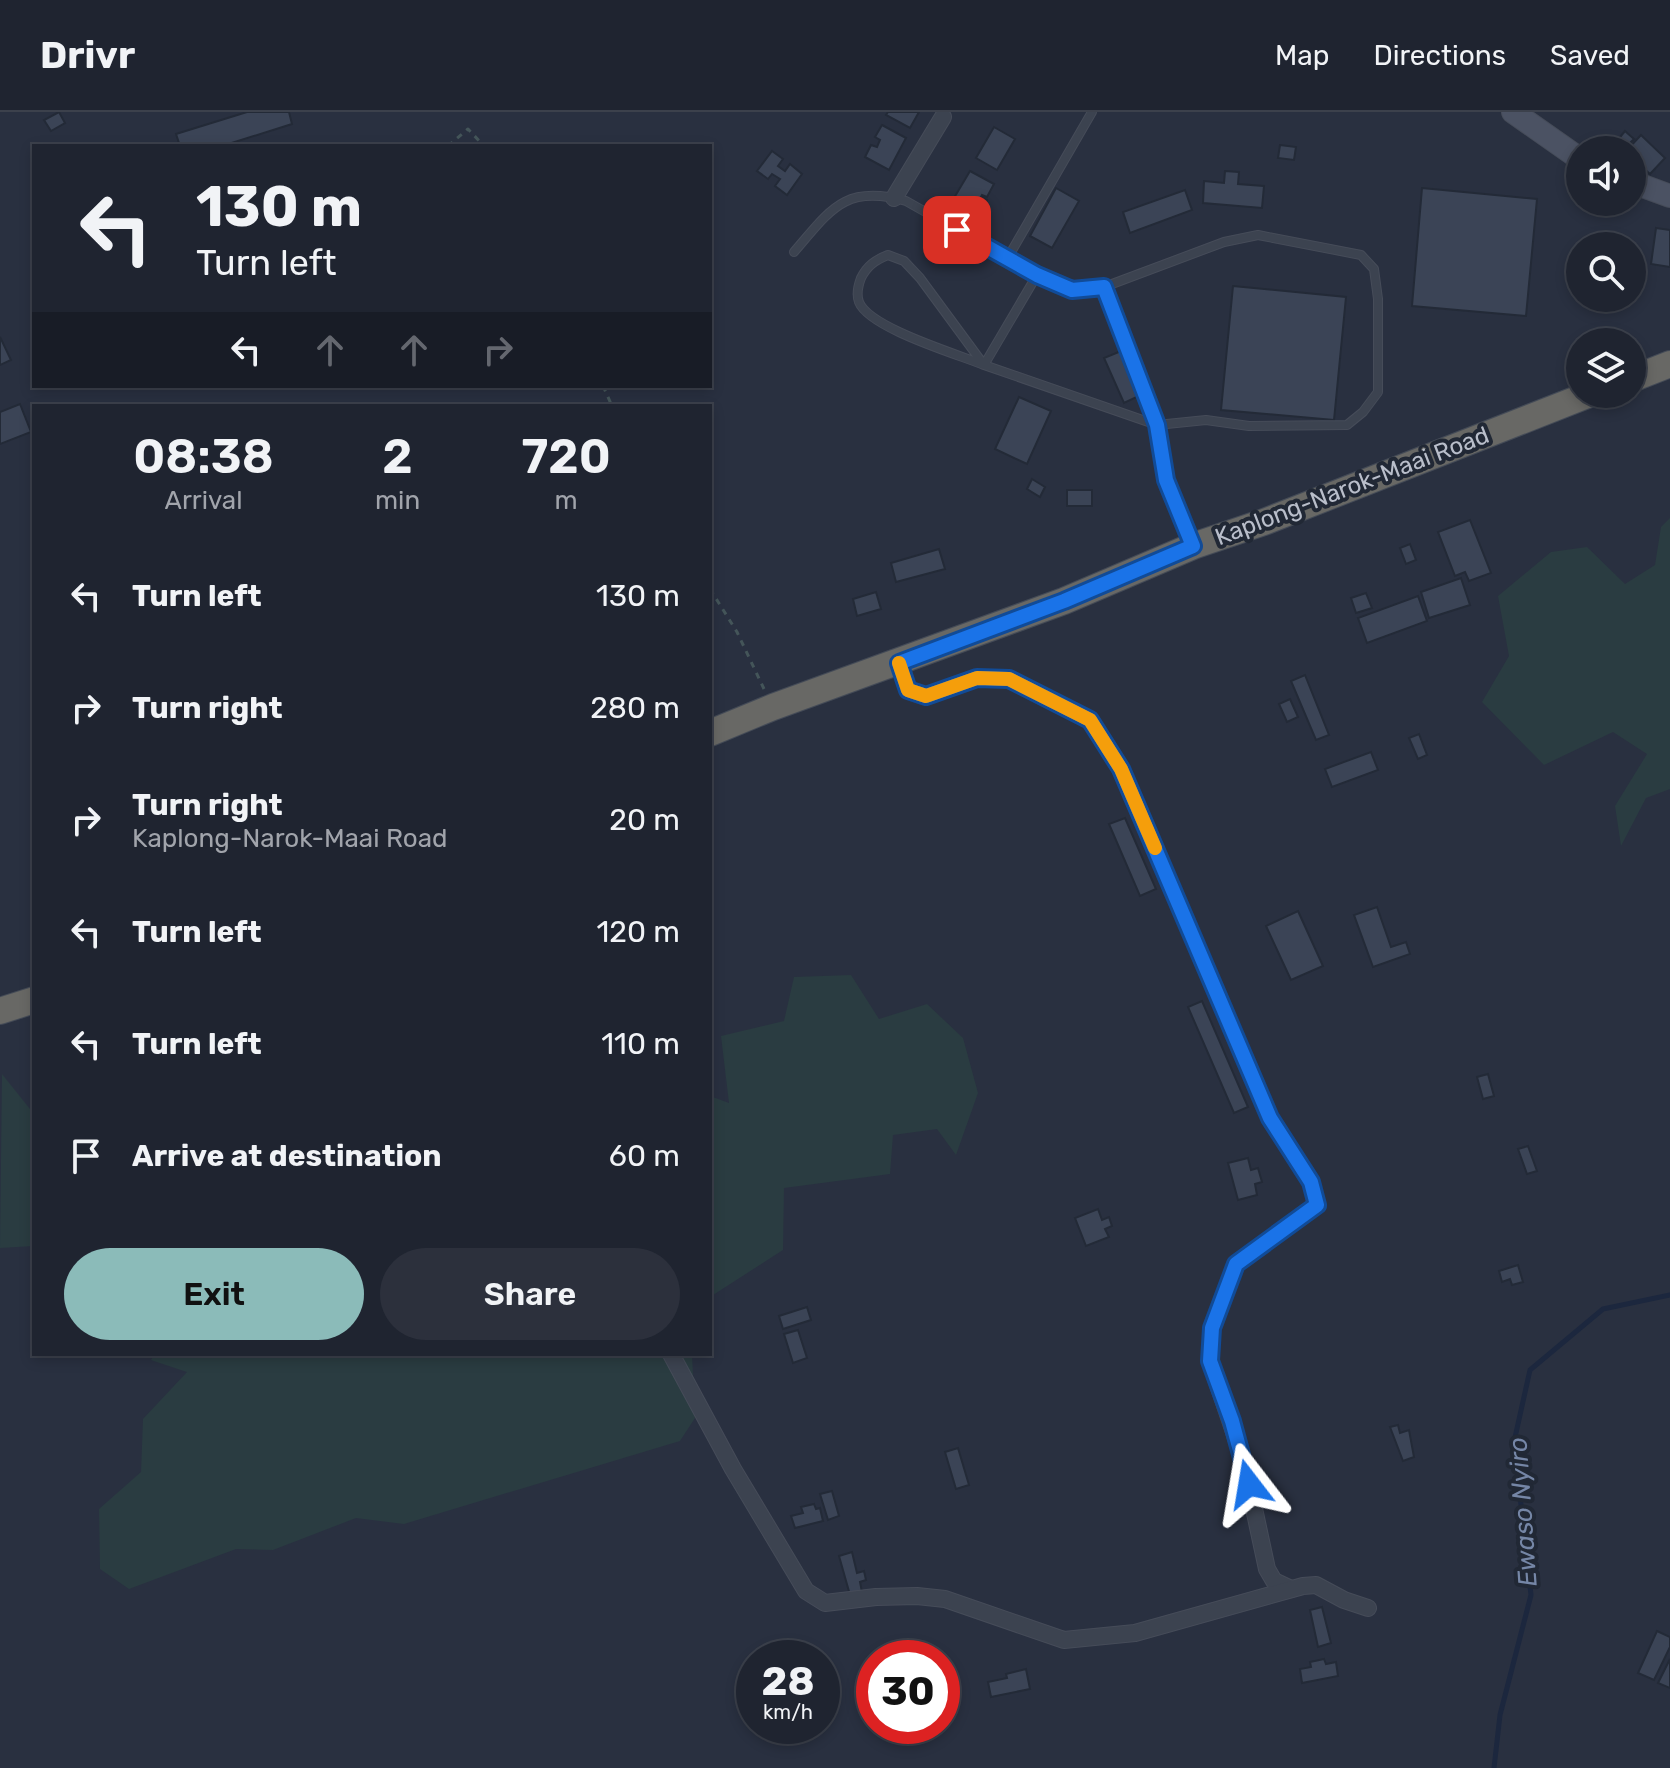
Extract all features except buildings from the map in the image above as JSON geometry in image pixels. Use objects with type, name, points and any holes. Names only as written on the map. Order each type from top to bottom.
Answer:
[{"type":"highway","points":[[1646,373],[1670,364]]},
{"type":"highway","name":"Kaplong-Narok-Maai Road","points":[[712,732],[1064,601],[1193,546],[1566,403]]},
{"type":"highway","points":[[0,1011],[32,1001]]},
{"type":"main road","points":[[1513,112],[1566,149]]},
{"type":"main road","points":[[1646,187],[1670,196]]},
{"type":"street","points":[[894,198],[943,117]]},
{"type":"street","points":[[899,663],[908,690],[926,696],[977,678],[1009,679],[1090,720],[1121,769],[1270,1118],[1311,1182],[1317,1205],[1236,1264],[1212,1328],[1210,1361],[1244,1462],[1267,1569],[1274,1581],[1291,1589]]},
{"type":"street","points":[[672,1356],[733,1469],[806,1591],[825,1603],[876,1597],[945,1599],[1064,1640],[1135,1633],[1291,1589],[1316,1585],[1368,1608]]},
{"type":"lane","points":[[1007,259],[1092,112]]},
{"type":"lane","points":[[794,252],[839,204],[861,195],[883,194],[906,201],[1007,259],[1072,290],[1104,287],[1224,242],[1258,235],[1361,255],[1374,269],[1378,299],[1378,392],[1363,412],[1347,425],[1249,426],[1206,420],[1157,425],[984,365],[893,330],[859,304],[857,288],[864,270],[876,259],[888,255],[904,261],[984,365]]},
{"type":"lane","points":[[984,365],[1037,275]]},
{"type":"lane","points":[[1104,287],[1157,425],[1166,480],[1193,546]]},
{"type":"path","points":[[450,144],[468,129],[482,144]]},
{"type":"path","points":[[712,592],[737,632],[773,707]]},
{"type":"shaded area","points":[[1670,518],[1670,789],[1646,798],[1621,846],[1615,806],[1647,754],[1613,732],[1544,765],[1482,702],[1509,656],[1498,596],[1551,552],[1587,547],[1625,584],[1655,565],[1661,527]]},
{"type":"shaded area","points":[[851,975],[879,1019],[927,1004],[963,1038],[978,1093],[956,1155],[937,1129],[893,1135],[890,1174],[784,1188],[783,1250],[712,1296],[712,1097],[729,1103],[721,1036],[784,1021],[794,977]]},
{"type":"shaded area","points":[[2,1074],[32,1112],[32,1246],[0,1248]]},
{"type":"shaded area","points":[[154,1356],[692,1356],[695,1418],[680,1441],[404,1524],[356,1518],[273,1550],[236,1549],[129,1589],[100,1569],[99,1509],[141,1472],[143,1419],[187,1372],[151,1360]]},
{"type":"waterway","name":"Ewaso Nyiro","points":[[1494,1768],[1500,1715],[1531,1595],[1514,1442],[1530,1370],[1603,1309],[1670,1295]]},
{"type":"slow traffic","points":[[899,663],[908,690],[926,696],[977,678],[1009,679],[1090,720],[1121,769],[1155,848]]},
{"type":"route","points":[[957,230],[1037,275],[1072,290],[1104,287],[1157,425],[1166,480],[1193,546],[1064,601],[899,663],[908,690],[926,696],[977,678],[1009,679],[1090,720],[1121,769],[1270,1118],[1311,1182],[1317,1205],[1236,1264],[1212,1328],[1210,1361],[1232,1421],[1249,1484]]}]
